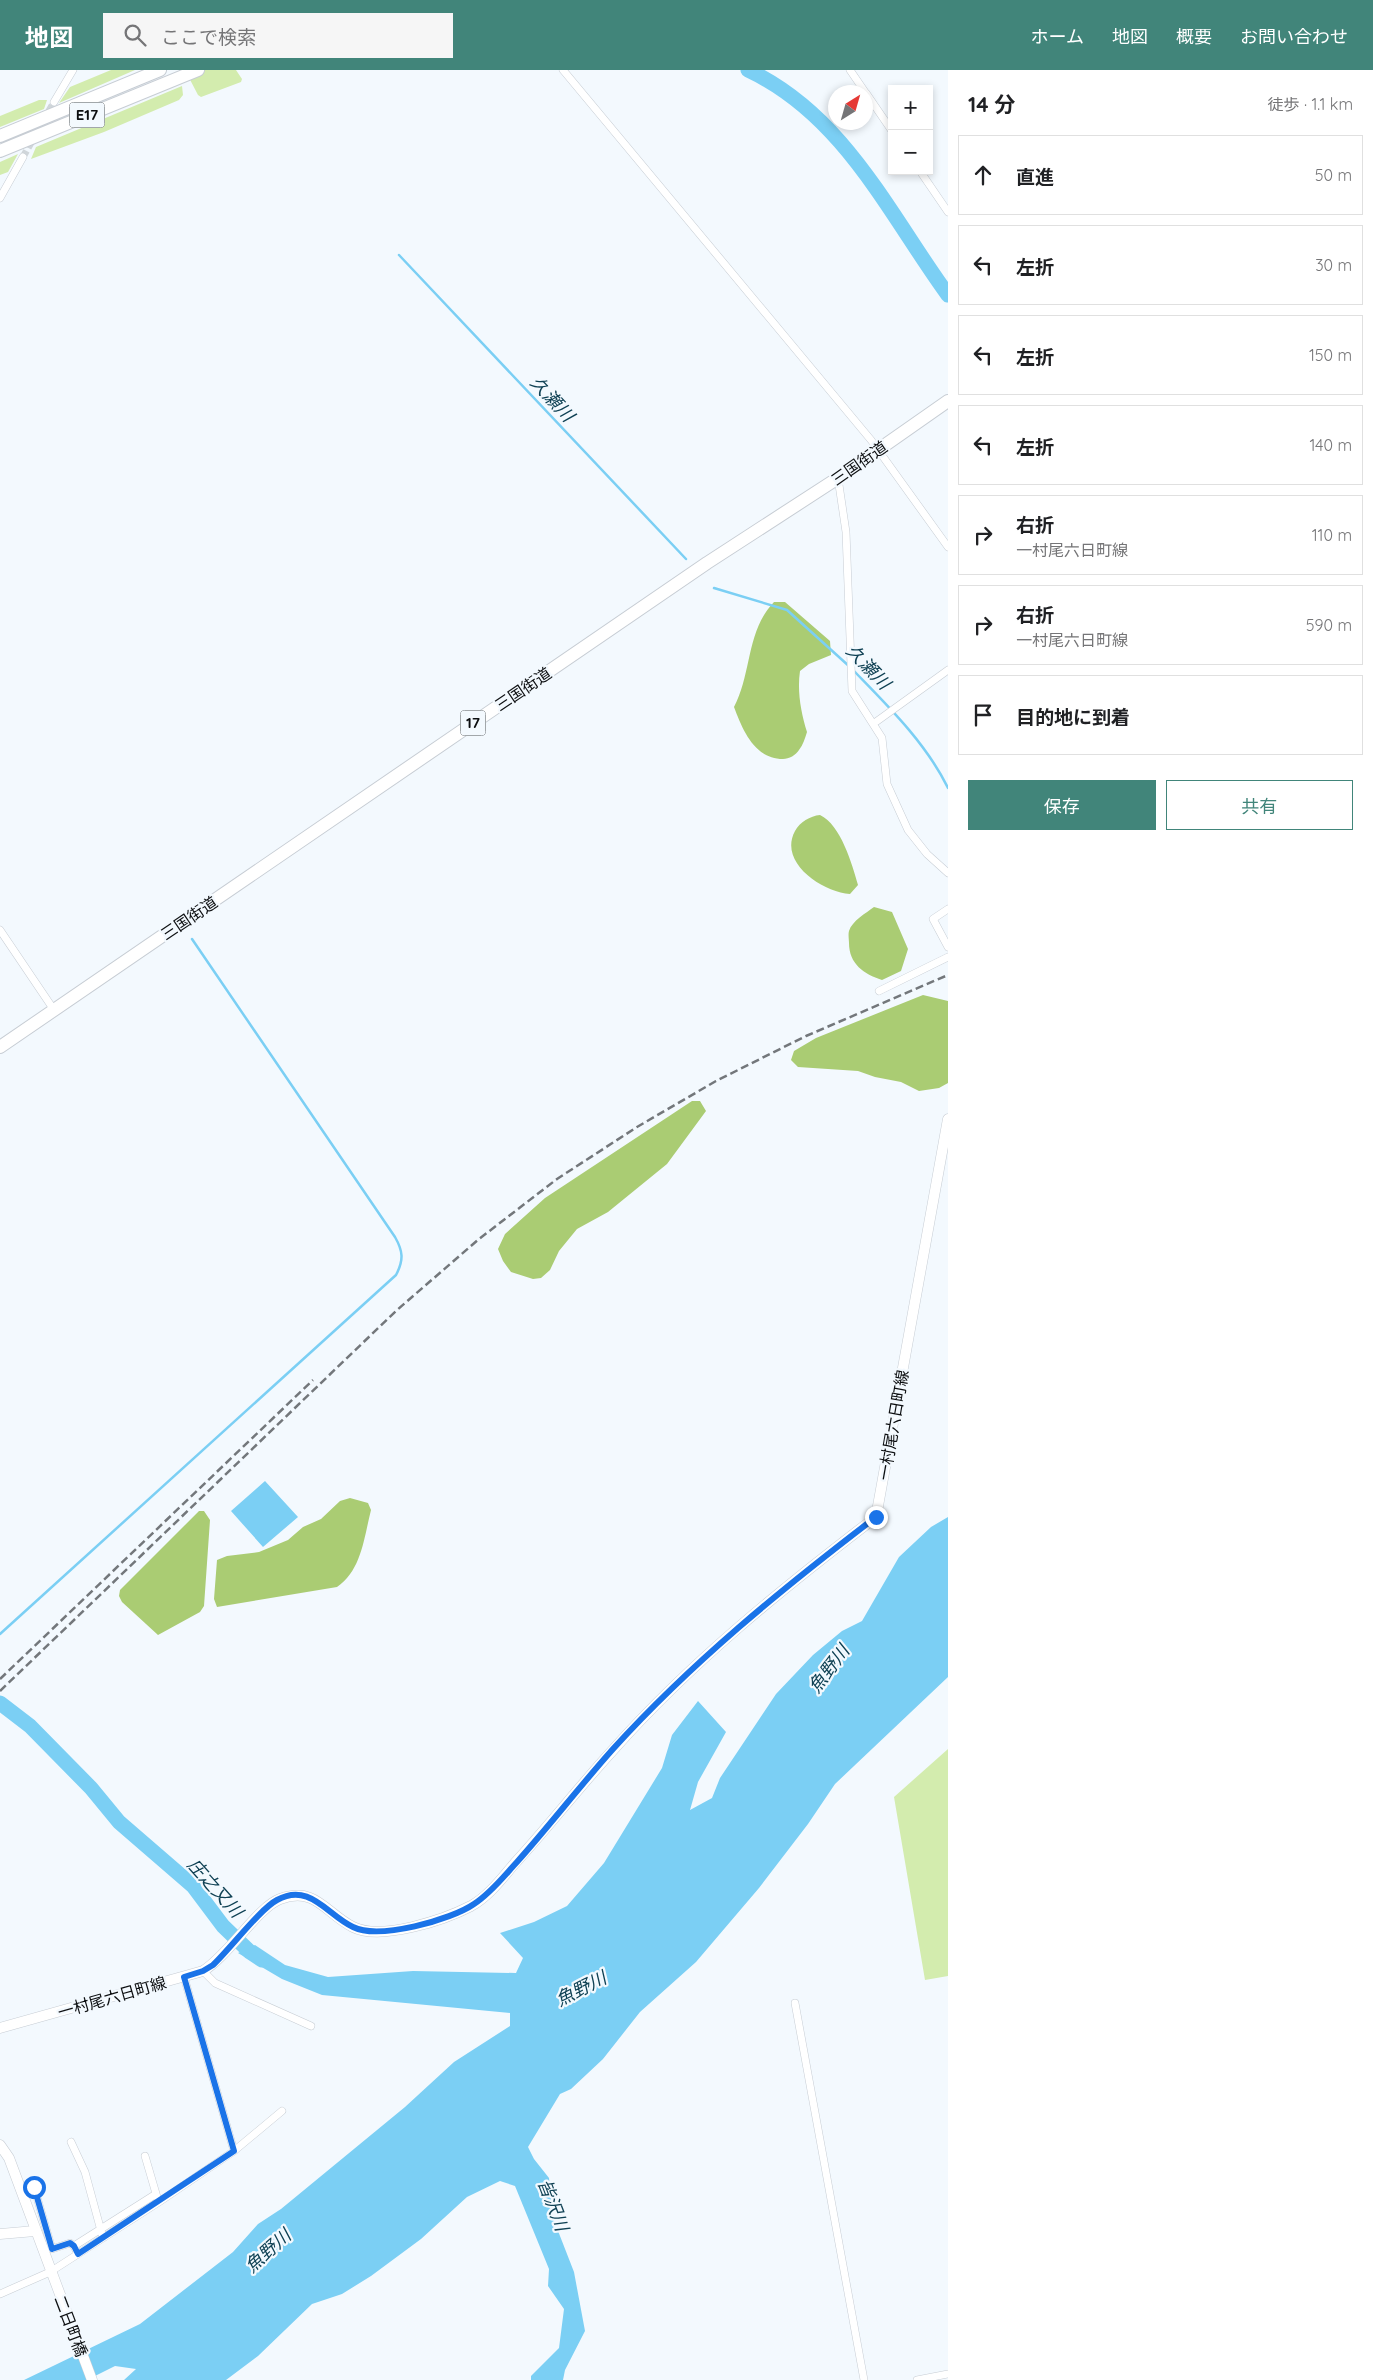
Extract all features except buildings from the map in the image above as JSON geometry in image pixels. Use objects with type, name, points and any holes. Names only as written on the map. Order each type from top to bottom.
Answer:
[{"type":"highway","name":"E17","points":[[0,136],[160,70]]},
{"type":"highway","name":"E17","points":[[0,151],[198,70]]},
{"type":"highway","name":"三国街道","points":[[0,1047],[707,562],[838,478],[948,401]]},
{"type":"main road","name":"一村尾六日町線","points":[[0,2028],[203,1971],[229,1950],[277,1900],[293,1895],[310,1896],[353,1927],[382,1932],[451,1915],[473,1905],[493,1888],[547,1829],[613,1749],[709,1653],[759,1609],[876,1517],[948,1119]]},
{"type":"main road","points":[[0,2145],[9,2158],[36,2231],[0,2234]]},
{"type":"main road","name":"二日町橋","points":[[36,2231],[92,2380]]},
{"type":"street","points":[[54,102],[73,70]]},
{"type":"street","points":[[563,70],[877,450],[948,547]]},
{"type":"street","points":[[850,70],[860,85]]},
{"type":"street","points":[[873,104],[891,130]]},
{"type":"street","points":[[0,198],[23,157]]},
{"type":"street","points":[[923,175],[948,212]]},
{"type":"street","points":[[838,478],[846,532],[852,691],[882,738],[887,784],[892,799],[908,830],[927,854],[948,873]]},
{"type":"street","points":[[873,724],[948,670]]},
{"type":"street","points":[[948,909],[933,919],[948,947]]},
{"type":"street","points":[[0,930],[54,1010]]},
{"type":"street","points":[[879,991],[948,957]]},
{"type":"street","points":[[203,1971],[215,1983],[311,2026]]},
{"type":"street","points":[[184,1977],[234,2151]]},
{"type":"street","points":[[795,2003],[864,2380]]},
{"type":"street","points":[[0,2294],[50,2272],[159,2202],[234,2151],[282,2111]]},
{"type":"street","points":[[71,2142],[85,2172],[103,2238]]},
{"type":"street","points":[[145,2156],[159,2202]]},
{"type":"street","points":[[34,2187],[52,2249],[70,2243],[78,2254]]},
{"type":"street","points":[[74,2246],[156,2194]]},
{"type":"street","points":[[917,2380],[948,2374]]},
{"type":"green space","points":[[111,70],[135,70],[59,103],[70,87]]},
{"type":"green space","points":[[185,70],[236,70],[242,79],[241,82],[201,97],[198,95]]},
{"type":"green space","points":[[182,86],[183,95],[179,100],[104,132],[31,159],[36,147]]},
{"type":"green space","points":[[39,100],[47,100],[44,109],[0,127],[0,116]]},
{"type":"green space","points":[[18,154],[8,172],[0,175],[0,162]]},
{"type":"green space","points":[[774,602],[785,602],[830,641],[831,655],[809,664],[800,671],[800,702],[807,732],[798,752],[783,759],[773,758],[765,754],[751,742],[734,707],[740,694],[758,626]]},
{"type":"green space","points":[[820,815],[834,827],[849,856],[858,885],[850,894],[827,888],[816,881],[798,864],[792,854],[791,843],[797,828],[806,820]]},
{"type":"green space","points":[[874,907],[892,912],[908,949],[901,971],[882,980],[869,975],[859,967],[852,957],[850,950],[849,931],[851,927]]},
{"type":"green space","points":[[923,995],[948,1001],[948,1083],[939,1088],[919,1091],[901,1082],[875,1077],[858,1071],[798,1067],[791,1060],[794,1051],[816,1038]]},
{"type":"green space","points":[[692,1101],[700,1101],[706,1111],[667,1164],[608,1212],[577,1229],[559,1251],[550,1270],[541,1278],[533,1279],[511,1272],[503,1261],[498,1249],[505,1234],[545,1198]]},
{"type":"green space","points":[[350,1498],[368,1503],[371,1510],[364,1542],[357,1562],[352,1572],[337,1587],[217,1607],[214,1599],[217,1560],[227,1556],[259,1552],[288,1540],[303,1527],[321,1519],[340,1501]]},
{"type":"green space","points":[[199,1511],[204,1511],[210,1520],[204,1606],[200,1612],[158,1635],[122,1602],[119,1596],[120,1590]]},
{"type":"green space","points":[[948,1749],[948,1976],[925,1980],[894,1797]]},
{"type":"water","points":[[265,1481],[298,1517],[263,1547],[231,1511]]},
{"type":"water","name":"魚野川","points":[[948,1517],[948,1677],[835,1784],[808,1824],[759,1888],[696,1962],[640,2012],[603,2059],[571,2089],[560,2094],[528,2147],[534,2159],[549,2178],[553,2218],[574,2272],[585,2331],[565,2370],[563,2380],[531,2380],[531,2376],[559,2348],[564,2309],[548,2286],[549,2269],[515,2186],[500,2181],[467,2197],[421,2239],[371,2276],[342,2294],[312,2304],[258,2356],[226,2380],[124,2380],[136,2369],[115,2366],[87,2380],[24,2380],[140,2324],[233,2252],[258,2224],[281,2209],[405,2107],[454,2062],[510,2026],[510,2013],[322,1995],[282,1979],[238,1953],[255,1945],[285,1965],[328,1977],[413,1971],[516,1973],[523,1958],[500,1933],[534,1922],[567,1906],[604,1863],[662,1768],[672,1735],[698,1701],[726,1732],[698,1782],[690,1810],[712,1798],[720,1778],[776,1694],[813,1655],[842,1631],[862,1621],[899,1557],[931,1527]]},
{"type":"waterway","points":[[748,70],[782,89],[811,113],[838,140],[862,169],[948,295]]},
{"type":"waterway","name":"久瀬川","points":[[399,255],[686,559]]},
{"type":"waterway","name":"久瀬川","points":[[714,588],[787,610],[850,667]]},
{"type":"waterway","name":"久瀬川","points":[[854,671],[918,740],[948,788]]},
{"type":"waterway","points":[[0,1634],[396,1275],[400,1265],[402,1256],[395,1237],[192,939]]},
{"type":"waterway","name":"庄之又川","points":[[0,1703],[30,1726],[91,1788],[119,1822],[193,1886],[223,1926],[250,1952],[262,1960]]},
{"type":"tunnel","points":[[23,157],[54,102]]},
{"type":"railway","points":[[0,1691],[397,1310],[479,1239],[557,1179],[637,1127],[716,1081],[806,1036],[948,975]]},
{"type":"railway","points":[[0,1679],[313,1380]]},
{"type":"route","points":[[34,2187],[52,2249],[70,2243],[78,2254],[234,2151],[184,1977],[203,1971],[213,1965],[261,1914],[277,1900],[293,1895],[310,1896],[353,1927],[366,1931],[382,1932],[414,1926],[451,1915],[473,1905],[493,1888],[547,1829],[613,1749],[661,1699],[759,1609],[876,1517]]},
{"type":"water label","name":"皆沢川","points":[[553,2205]]}]
